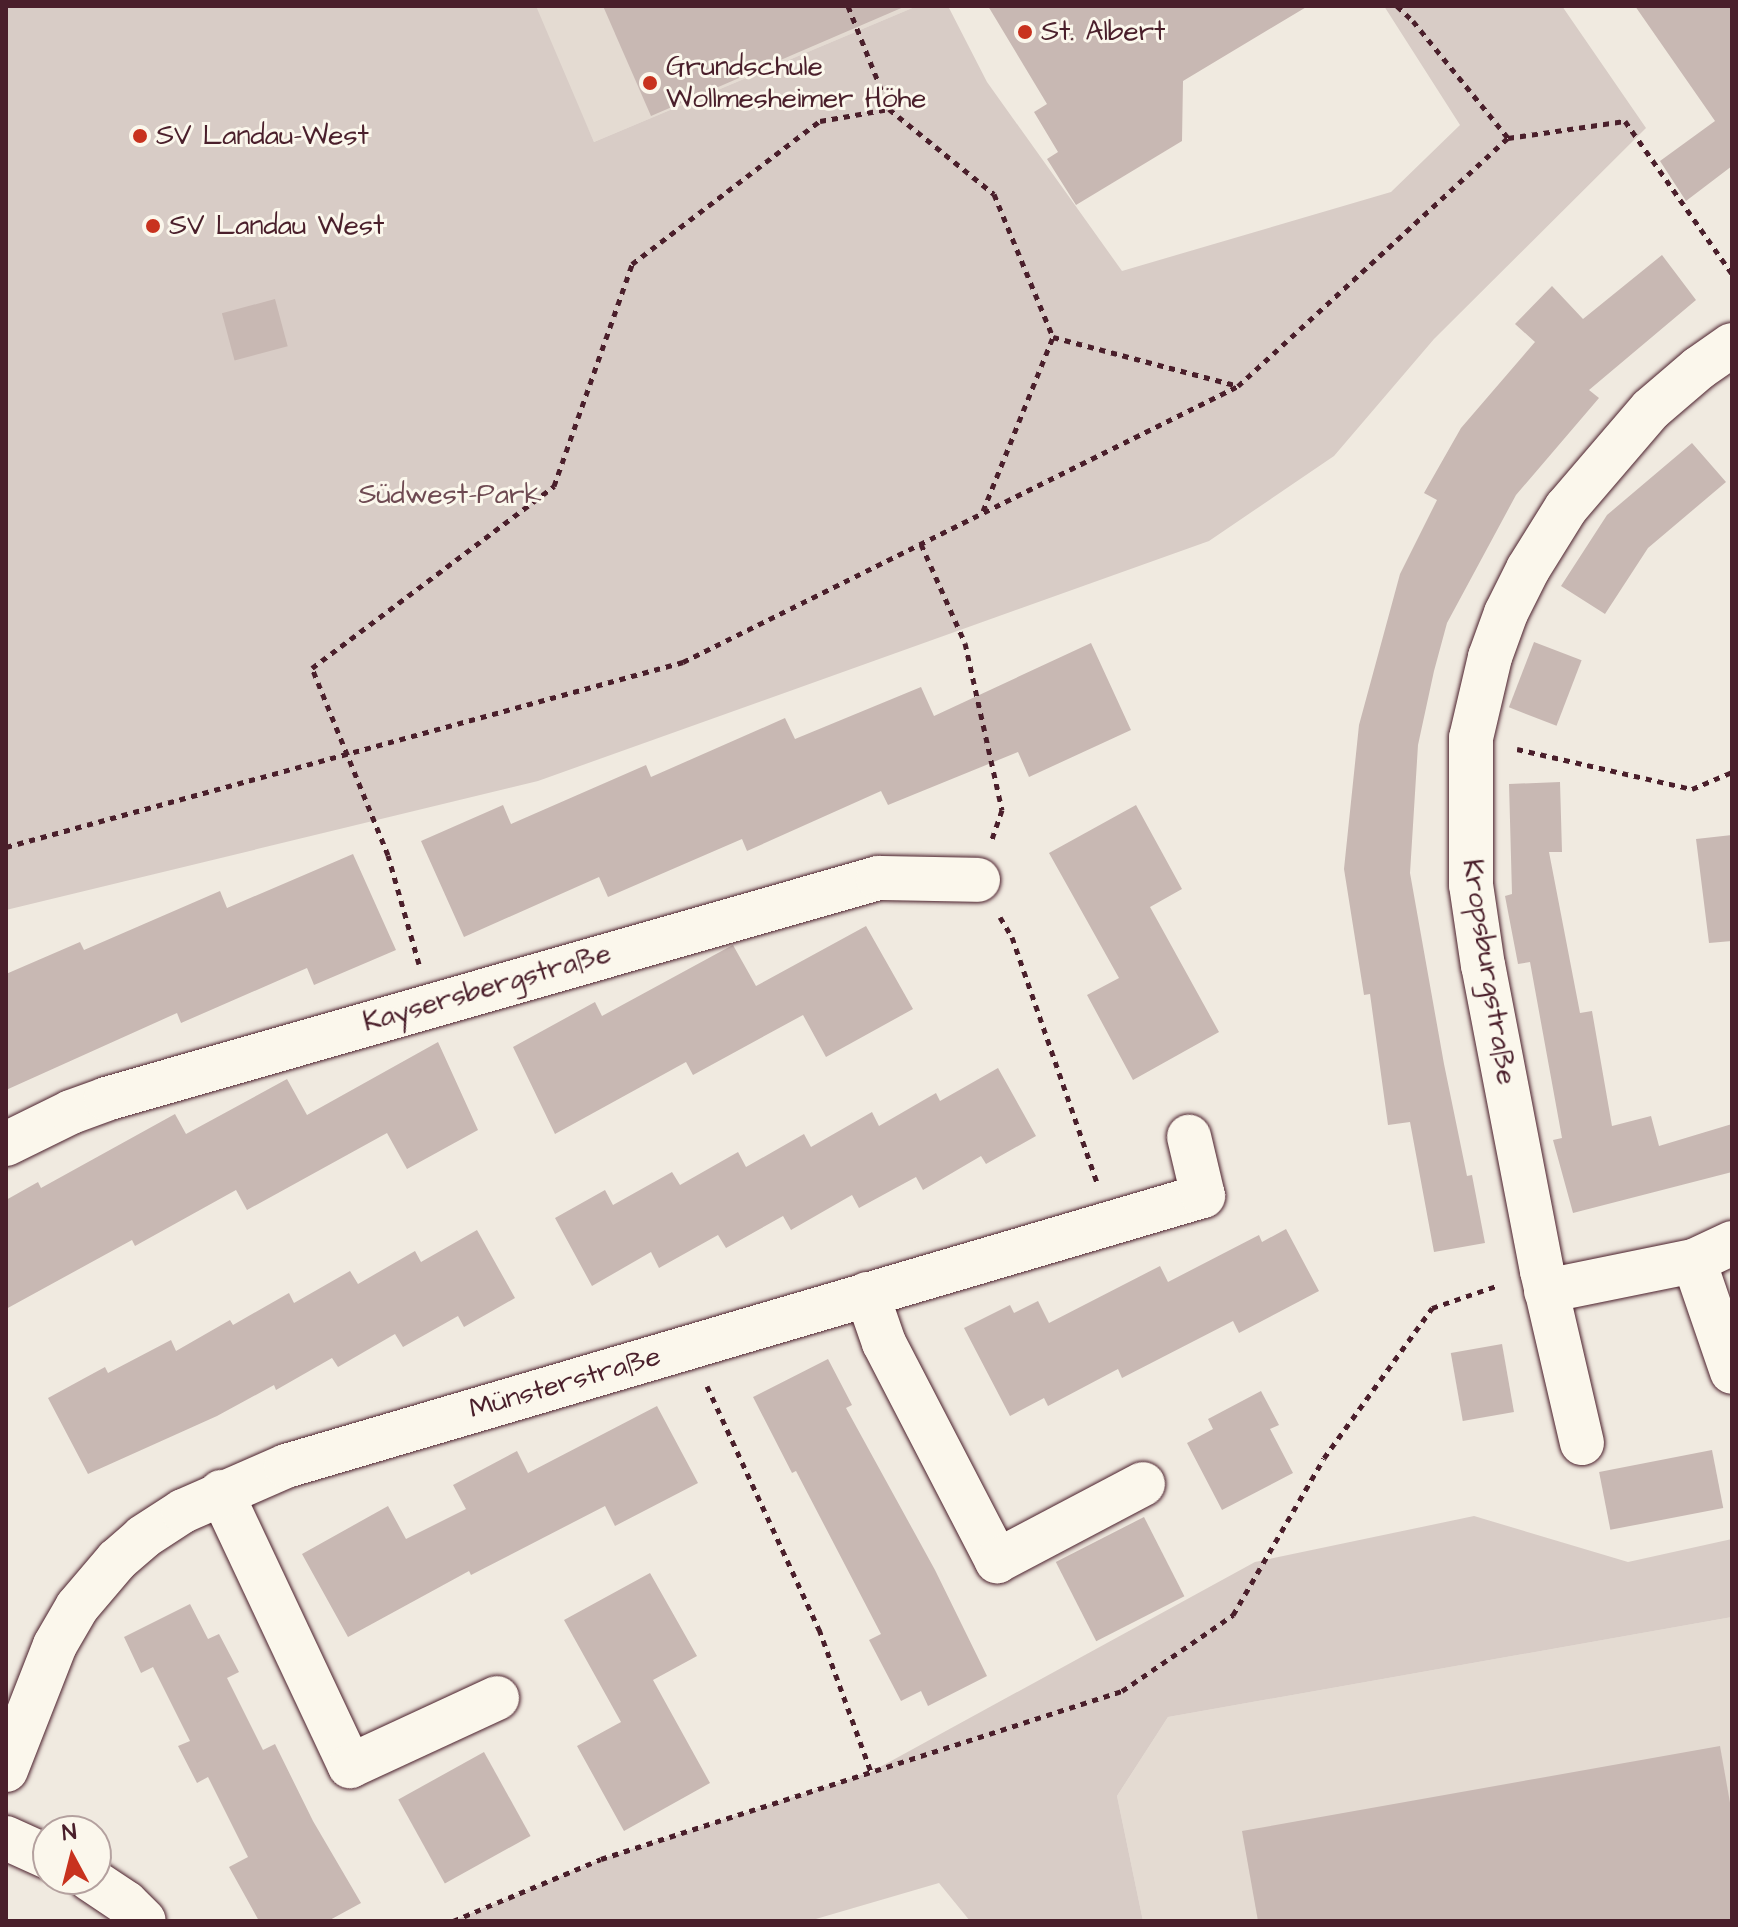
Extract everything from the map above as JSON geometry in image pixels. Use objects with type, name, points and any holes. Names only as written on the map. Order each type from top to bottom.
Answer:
[{"type":"street","name":"Kropsburgstraße","points":[[1582,1443],[1544,1281],[1483,966],[1471,885],[1471,738],[1490,657],[1506,613],[1528,569],[1566,508],[1651,409],[1699,368],[1732,345]]},
{"type":"street","name":"Kaysersbergstraße","points":[[6,1144],[71,1112],[106,1099],[878,878],[978,880]]},
{"type":"street","name":"Münsterstraße","points":[[6,1770],[55,1645],[77,1607],[117,1560],[143,1537],[221,1492],[286,1466],[1203,1196],[1189,1137]]},
{"type":"street","points":[[1544,1281],[1713,1252],[1732,1372]]},
{"type":"street","points":[[867,1294],[884,1343],[997,1561],[1143,1484]]},
{"type":"street","points":[[221,1492],[350,1766],[497,1698]]},
{"type":"street","points":[[6,1838],[32,1850]]},
{"type":"street","points":[[112,1894],[144,1921]]},
{"type":"path","points":[[848,6],[889,109],[994,194],[1053,337],[982,512]]},
{"type":"path","points":[[1397,6],[1508,138]]},
{"type":"path","points":[[430,1004],[388,855],[312,668],[554,486],[632,264],[820,121],[889,109]]},
{"type":"path","points":[[6,847],[683,662],[1238,386],[1508,138],[1625,121],[1732,274]]},
{"type":"path","points":[[1053,337],[1238,386]]},
{"type":"path","points":[[921,544],[965,643],[1002,810],[978,880],[1012,937],[1112,1224]]},
{"type":"path","points":[[1471,738],[1692,789],[1732,772]]},
{"type":"path","points":[[453,1921],[601,1859],[1122,1691],[1233,1615],[1324,1458],[1432,1308],[1544,1281]]},
{"type":"path","points":[[689,1348],[819,1629],[871,1772]]},
{"type":"shaded area","name":"Grundschule Wollmesheimer Höhe","points":[[533,6],[917,6],[594,142]]},
{"type":"shaded area","points":[[1732,1617],[1732,1921],[1143,1921],[1117,1796],[1168,1717]]},
{"type":"green space","name":"Südwest-Park","points":[[6,6],[536,6],[594,142],[917,6],[948,6],[987,82],[1122,271],[1391,192],[1460,125],[1384,6],[1562,6],[1646,128],[1434,339],[1334,456],[1209,541],[538,781],[6,910]]},
{"type":"green space","points":[[1474,1516],[1628,1562],[1732,1539],[1732,1617],[1168,1717],[1117,1796],[1143,1921],[970,1921],[939,1883],[809,1921],[453,1921],[601,1859],[871,1772],[1255,1562]]},
{"type":"building","name":"Grundschule Wollmesheimer Höhe","points":[[603,6],[906,6],[651,116]]},
{"type":"building","points":[[988,6],[1308,6],[1183,81],[1182,141],[1076,205],[1047,159],[1058,152],[1034,112],[1047,104]]},
{"type":"building","points":[[1635,6],[1732,6],[1732,166],[1686,201],[1660,161],[1715,121]]},
{"type":"building","points":[[1662,255],[1696,300],[1589,390],[1599,398],[1516,495],[1447,623],[1434,671],[1418,745],[1410,873],[1444,1064],[1467,1176],[1472,1175],[1485,1243],[1434,1252],[1410,1122],[1388,1125],[1370,994],[1364,995],[1344,869],[1359,725],[1400,574],[1437,500],[1424,493],[1461,428],[1535,342],[1515,324],[1552,286],[1583,319]]},
{"type":"building","points":[[275,299],[288,346],[235,361],[222,313]]},
{"type":"building","points":[[1692,443],[1726,482],[1648,548],[1605,614],[1561,586],[1607,515]]},
{"type":"building","points":[[1534,642],[1582,660],[1557,726],[1509,707]]},
{"type":"building","points":[[1091,643],[1131,730],[1029,777],[1018,752],[888,805],[881,791],[747,851],[742,839],[608,897],[599,877],[464,937],[421,841],[503,805],[511,824],[646,765],[651,777],[785,718],[795,739],[921,687],[934,716]]},
{"type":"building","points":[[1560,782],[1562,852],[1549,852],[1580,1013],[1592,1011],[1612,1126],[1651,1116],[1659,1146],[1732,1124],[1732,1172],[1573,1213],[1553,1140],[1562,1138],[1530,962],[1518,964],[1505,896],[1512,894],[1509,784]]},
{"type":"building","points":[[1136,805],[1182,889],[1150,907],[1219,1032],[1133,1080],[1087,995],[1119,978],[1049,853]]},
{"type":"building","points":[[1732,835],[1732,941],[1709,943],[1696,839]]},
{"type":"building","points":[[353,854],[396,950],[314,985],[307,968],[181,1023],[177,1013],[6,1090],[6,974],[80,942],[84,950],[220,891],[227,908]]},
{"type":"building","points":[[866,926],[913,1009],[826,1057],[803,1015],[693,1075],[686,1062],[555,1134],[513,1047],[595,1002],[602,1016],[733,945],[756,986]]},
{"type":"building","points":[[438,1042],[478,1130],[407,1169],[387,1133],[247,1210],[236,1190],[135,1246],[132,1240],[6,1309],[6,1200],[38,1182],[41,1188],[175,1114],[186,1134],[287,1079],[307,1115]]},
{"type":"building","points":[[998,1068],[1036,1136],[986,1164],[981,1156],[923,1190],[916,1177],[859,1208],[852,1195],[791,1230],[783,1216],[726,1248],[718,1235],[659,1268],[651,1252],[592,1286],[555,1218],[605,1190],[613,1205],[672,1172],[680,1185],[738,1152],[746,1167],[804,1134],[811,1147],[872,1112],[879,1126],[936,1093],[940,1101]]},
{"type":"building","points":[[1286,1229],[1319,1291],[1239,1333],[1233,1321],[1122,1378],[1118,1369],[1048,1406],[1044,1398],[1010,1416],[964,1328],[1010,1305],[1014,1313],[1038,1301],[1049,1323],[1160,1266],[1168,1282],[1259,1235],[1262,1242]]},
{"type":"building","points":[[477,1230],[515,1298],[464,1327],[458,1316],[403,1347],[395,1334],[338,1367],[332,1358],[276,1390],[274,1385],[217,1416],[88,1474],[48,1398],[105,1367],[108,1373],[171,1340],[176,1351],[230,1320],[233,1325],[289,1293],[294,1303],[350,1271],[358,1284],[415,1251],[421,1262]]},
{"type":"building","points":[[1502,1344],[1514,1412],[1463,1421],[1451,1353]]},
{"type":"building","points":[[828,1359],[852,1405],[846,1408],[935,1570],[987,1676],[928,1706],[921,1691],[901,1701],[869,1640],[881,1634],[796,1471],[792,1473],[753,1397]]},
{"type":"building","points":[[1261,1391],[1279,1425],[1270,1429],[1293,1473],[1222,1510],[1187,1443],[1213,1429],[1208,1419]]},
{"type":"building","points":[[657,1406],[698,1483],[615,1526],[605,1506],[471,1575],[469,1571],[348,1637],[302,1554],[388,1506],[406,1539],[466,1509],[453,1485],[517,1451],[528,1473]]},
{"type":"building","points":[[1712,1450],[1723,1508],[1610,1530],[1599,1472]]},
{"type":"building","points":[[1144,1517],[1184,1596],[1096,1641],[1056,1562]]},
{"type":"building","points":[[650,1573],[697,1656],[653,1680],[710,1783],[624,1831],[577,1746],[621,1722],[564,1620]]},
{"type":"building","points":[[190,1604],[208,1639],[219,1634],[239,1672],[227,1678],[263,1750],[275,1744],[313,1821],[361,1903],[328,1921],[259,1921],[229,1867],[248,1857],[208,1777],[197,1783],[178,1746],[190,1741],[153,1667],[141,1673],[124,1637]]},
{"type":"building","points":[[1720,1746],[1732,1814],[1732,1921],[1258,1921],[1242,1831]]},
{"type":"building","points":[[484,1752],[531,1836],[445,1883],[398,1800]]},
{"type":"place","name":"St. Albert","points":[[1025,32]]},
{"type":"place","name":"Grundschule Wollmesheimer Höhe","points":[[650,83]]},
{"type":"place","name":"SV Landau-West","points":[[140,136]]},
{"type":"place","name":"SV Landau West","points":[[153,226]]}]
